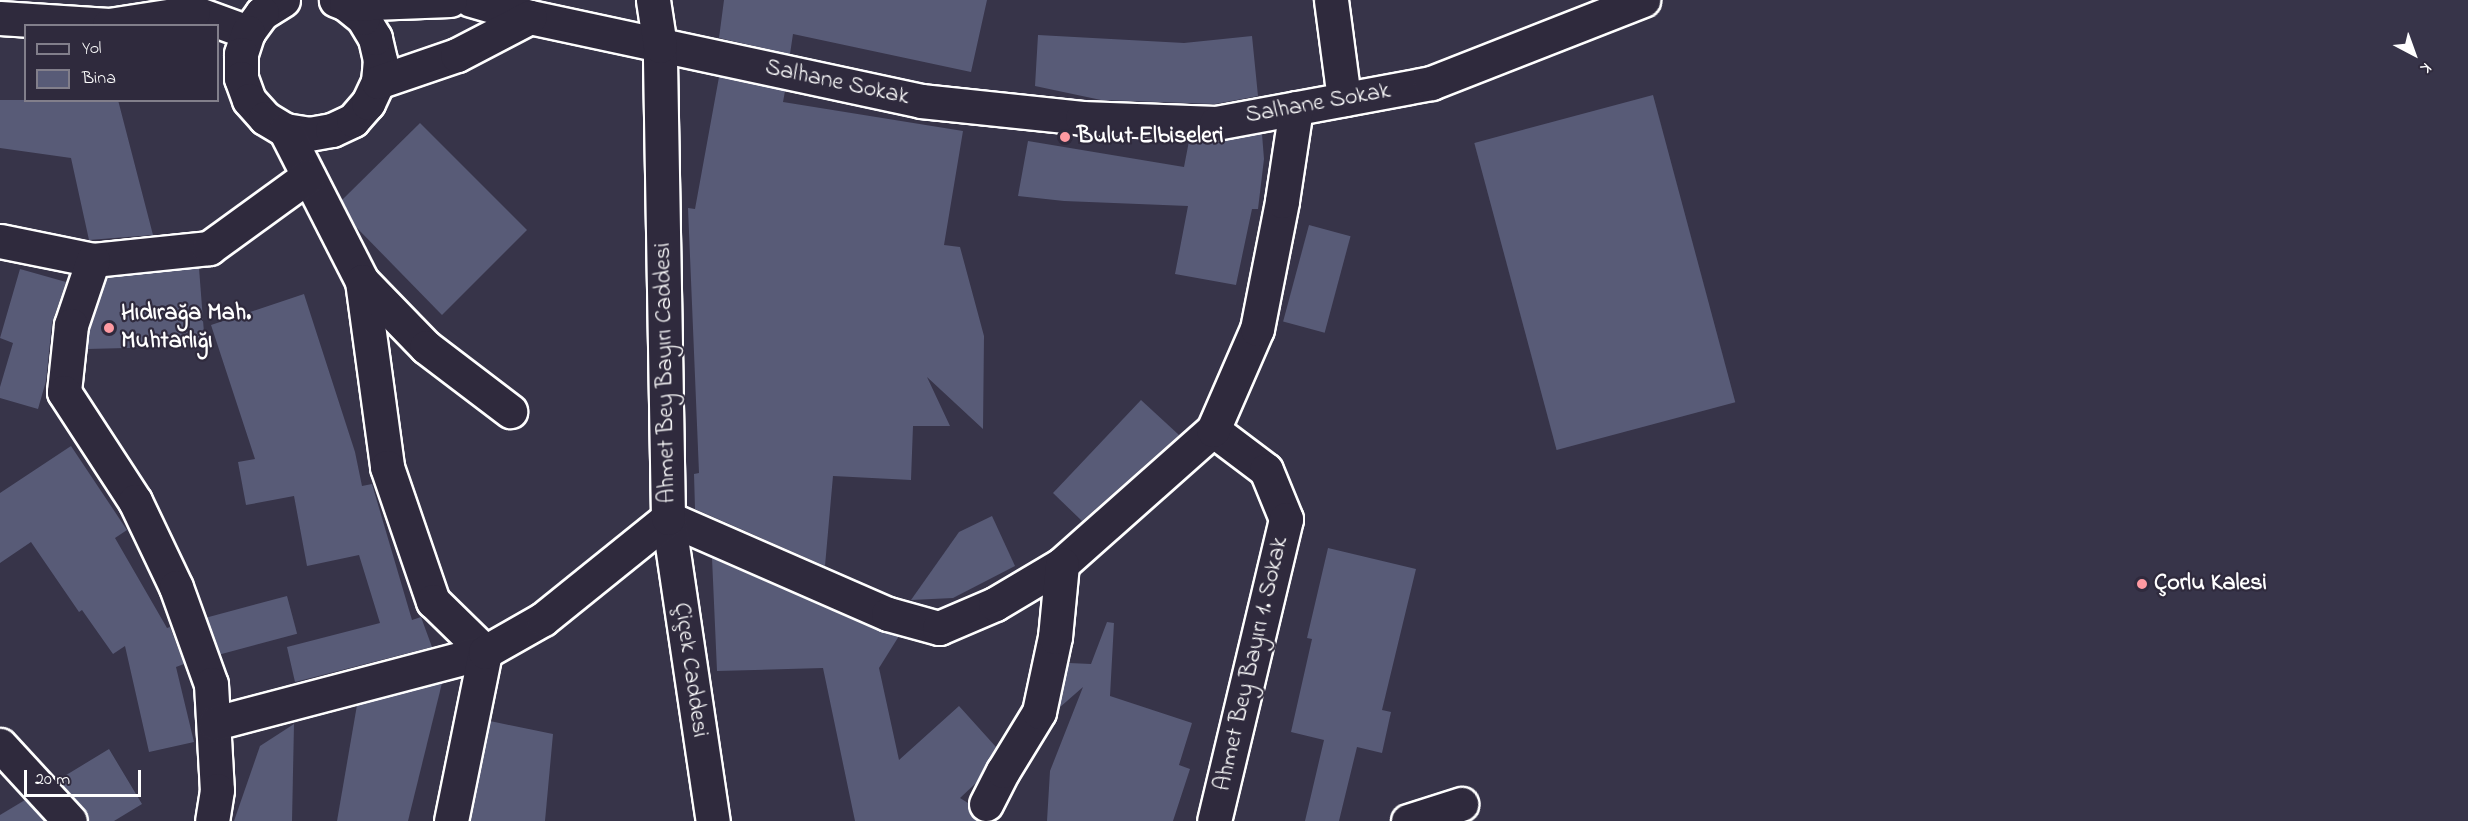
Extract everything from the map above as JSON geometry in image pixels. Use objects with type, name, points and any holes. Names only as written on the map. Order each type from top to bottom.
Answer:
[{"type":"street","points":[[283,0],[262,14],[248,32],[241,54],[241,78],[249,100],[265,118],[285,130],[309,134],[332,130],[353,120],[368,103],[378,82],[380,60],[375,38],[363,18],[341,2]]},
{"type":"street","points":[[341,2],[450,0]]},
{"type":"street","name":"Salhane Sokak","points":[[471,0],[530,17],[921,101],[1082,118],[1216,123],[1431,83],[1643,0]]},
{"type":"street","name":"Ahmet Bey Bayırı Caddesi","points":[[215,723],[485,652],[543,619],[668,518],[660,46],[653,0]]},
{"type":"street","points":[[1331,0],[1344,99]]},
{"type":"street","points":[[113,24],[189,6],[248,32]]},
{"type":"street","points":[[378,82],[457,55],[530,17]]},
{"type":"street","points":[[0,18],[93,24]]},
{"type":"street","points":[[668,518],[888,614],[939,628],[995,604],[1062,564],[1213,430],[1257,329],[1282,201],[1296,108]]},
{"type":"street","points":[[285,130],[362,281],[426,347],[510,411]]},
{"type":"street","points":[[0,241],[93,260],[209,248],[308,176]]},
{"type":"street","points":[[93,260],[71,324],[64,393],[135,501],[176,587],[211,684],[217,790],[212,821]]},
{"type":"street","points":[[362,281],[387,467],[433,601],[485,652],[451,821]]},
{"type":"street","name":"Ahmet Bey Bayırı 1. Sokak","points":[[1213,430],[1266,470],[1287,519],[1214,821]]},
{"type":"street","name":"Çiçek Caddesi","points":[[668,518],[712,821]]},
{"type":"street","points":[[986,804],[1039,712],[1055,637],[1062,564]]},
{"type":"street","points":[[0,745],[70,821]]},
{"type":"street","points":[[1408,821],[1461,804]]},
{"type":"building","points":[[724,0],[987,0],[971,72],[793,34],[790,54],[719,38]]},
{"type":"building","points":[[1038,35],[1184,43],[1252,36],[1258,96],[1215,104],[1101,100],[1035,86]]},
{"type":"building","points":[[719,77],[785,91],[783,102],[963,131],[944,245],[960,247],[984,336],[983,429],[927,377],[950,426],[913,426],[911,480],[833,476],[825,566],[695,509],[694,474],[699,473],[688,208],[695,209]]},
{"type":"building","points":[[1653,95],[1735,402],[1557,450],[1474,143]]},
{"type":"building","points":[[0,100],[119,102],[153,235],[89,240],[71,158],[0,148]]},
{"type":"building","points":[[420,123],[527,230],[442,315],[356,227],[342,200]]},
{"type":"building","points":[[1262,134],[1264,159],[1258,209],[1252,209],[1236,285],[1175,274],[1188,206],[1064,201],[1018,196],[1028,141],[1184,167],[1189,141],[1219,141]]},
{"type":"building","points":[[1309,225],[1351,236],[1325,333],[1283,322]]},
{"type":"building","points":[[199,268],[205,346],[87,349],[89,329],[107,277]]},
{"type":"building","points":[[20,269],[66,282],[52,323],[46,381],[38,409],[0,398],[0,387],[13,343],[0,338]]},
{"type":"building","points":[[304,294],[355,452],[362,486],[372,484],[412,620],[421,617],[432,647],[295,682],[287,647],[380,623],[359,555],[307,566],[294,496],[246,505],[238,462],[255,459],[211,325]]},
{"type":"building","points":[[1141,400],[1179,435],[1082,521],[1053,493]]},
{"type":"building","points":[[71,446],[127,530],[115,538],[167,628],[170,627],[184,664],[176,667],[194,742],[149,752],[125,646],[113,654],[82,610],[79,612],[31,542],[0,563],[0,493]]},
{"type":"building","points":[[992,516],[1015,566],[953,598],[911,600],[959,532]]},
{"type":"building","points":[[1328,548],[1416,569],[1382,710],[1391,712],[1382,753],[1357,747],[1339,821],[1305,821],[1324,740],[1291,732],[1312,639],[1307,638]]},
{"type":"building","points":[[712,558],[880,631],[899,636],[879,668],[899,760],[959,706],[996,747],[976,783],[960,798],[968,803],[970,814],[979,821],[855,821],[823,668],[717,671]]},
{"type":"building","points":[[287,596],[297,634],[217,655],[207,617]]},
{"type":"building","points":[[1107,622],[1114,623],[1110,696],[1192,723],[1179,765],[1190,769],[1173,821],[1047,821],[1050,771],[1083,687],[1059,708],[1069,663],[1091,664]]},
{"type":"building","points":[[442,683],[408,821],[337,821],[357,705]]},
{"type":"building","points":[[490,721],[553,734],[545,821],[470,821]]},
{"type":"building","points":[[294,724],[292,821],[234,821],[260,746]]},
{"type":"building","points":[[109,749],[142,804],[114,821],[88,821],[84,808],[58,780]]},
{"type":"building","points":[[25,800],[45,821],[0,821],[0,815]]},
{"type":"place","name":"Bulut Elbiseleri","points":[[1065,137]]},
{"type":"place","name":"Hıdırağa Mah. Muhtarlığı","points":[[109,328]]},
{"type":"place","name":"Çorlu Kalesi","points":[[2142,584]]}]
